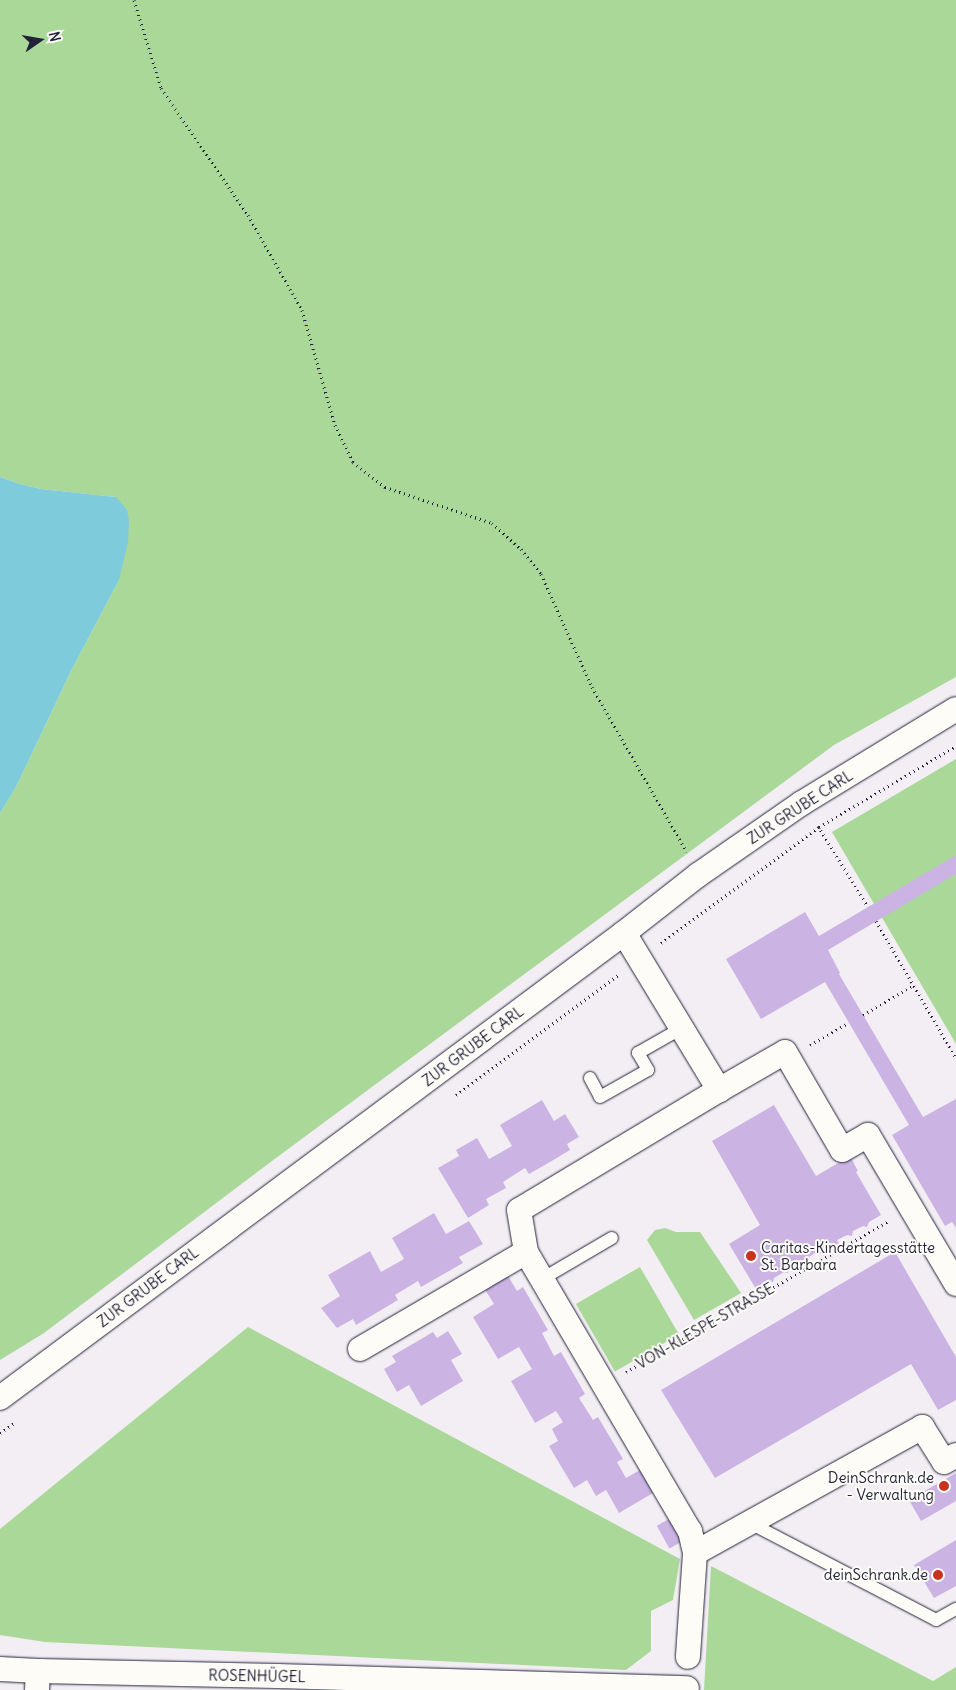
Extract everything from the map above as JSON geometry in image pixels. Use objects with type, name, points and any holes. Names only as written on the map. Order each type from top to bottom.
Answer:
[{"type":"street","name":"ZUR GRUBE CARL","points":[[0,1398],[624,933],[698,875],[802,803],[956,709]]},
{"type":"street","points":[[624,933],[719,1090]]},
{"type":"street","points":[[688,1657],[695,1553],[690,1532],[526,1252],[519,1210],[785,1052],[842,1150],[868,1135],[956,1284]]},
{"type":"street","points":[[360,1349],[526,1252]]},
{"type":"street","points":[[695,1553],[922,1427],[944,1462],[956,1455]]},
{"type":"street","name":"ROSENHÜGEL","points":[[0,1669],[37,1681],[687,1688]]},
{"type":"lane","points":[[590,1078],[600,1097],[648,1070],[638,1053],[682,1028]]},
{"type":"lane","points":[[542,1279],[612,1238]]},
{"type":"lane","points":[[750,1523],[936,1620],[956,1608]]},
{"type":"path","points":[[134,0],[161,88],[248,215],[302,310],[335,426],[353,462],[386,487],[492,523],[521,550],[541,574],[592,687],[698,875]]},
{"type":"path","points":[[448,1101],[819,827],[956,746]]},
{"type":"path","points":[[802,803],[868,907]]},
{"type":"path","points":[[876,921],[956,1058]]},
{"type":"path","points":[[863,1014],[914,985]]},
{"type":"path","points":[[788,1057],[848,1023]]},
{"type":"path","name":"VON-KLESPE-STRASSE","points":[[603,1384],[911,1208]]},
{"type":"path","points":[[0,1433],[16,1421]]},
{"type":"green space","points":[[0,0],[956,0],[956,677],[834,745],[276,1158],[44,1333],[0,1360],[0,813],[16,787],[71,671],[119,580],[116,497],[41,489],[0,477]]},
{"type":"green space","points":[[956,759],[956,1044],[832,832]]},
{"type":"green space","points":[[665,1228],[676,1232],[700,1232],[741,1293],[694,1320],[647,1240],[655,1230]]},
{"type":"green space","points":[[640,1267],[679,1335],[615,1372],[576,1304]]},
{"type":"green space","points":[[248,1327],[680,1559],[673,1600],[651,1611],[651,1651],[626,1670],[45,1642],[0,1635],[0,1529]]},
{"type":"green space","points":[[711,1566],[933,1681],[956,1667],[956,1690],[704,1690]]},
{"type":"water","points":[[0,477],[41,489],[116,497],[127,510],[129,521],[128,542],[119,580],[71,671],[16,787],[0,813]]},
{"type":"building","points":[[956,855],[956,874],[828,950],[839,974],[923,1117],[956,1099],[956,1228],[952,1222],[945,1226],[892,1135],[909,1125],[825,982],[761,1019],[726,959],[805,912],[819,936]]},
{"type":"building","points":[[542,1100],[554,1121],[565,1114],[579,1137],[567,1144],[570,1150],[550,1162],[529,1174],[525,1168],[503,1182],[506,1188],[486,1199],[489,1205],[468,1218],[438,1168],[459,1156],[456,1150],[477,1138],[489,1159],[512,1146],[500,1125]]},
{"type":"building","points":[[774,1105],[816,1176],[850,1156],[858,1171],[856,1172],[881,1215],[869,1222],[867,1227],[863,1226],[853,1231],[852,1236],[847,1235],[837,1240],[839,1243],[833,1247],[832,1244],[822,1250],[821,1254],[815,1253],[806,1259],[804,1264],[800,1262],[790,1268],[788,1273],[784,1272],[774,1278],[773,1282],[768,1281],[756,1289],[729,1244],[760,1225],[712,1141]]},
{"type":"building","points":[[434,1213],[446,1234],[469,1221],[483,1244],[459,1257],[463,1263],[421,1287],[418,1281],[395,1295],[398,1300],[356,1325],[353,1319],[337,1328],[321,1308],[340,1296],[328,1275],[370,1251],[381,1272],[404,1259],[392,1238]]},
{"type":"building","points":[[895,1252],[956,1357],[956,1400],[938,1410],[911,1364],[715,1478],[661,1390]]},
{"type":"building","points":[[507,1274],[517,1291],[523,1287],[548,1330],[542,1333],[554,1356],[561,1352],[585,1394],[579,1398],[593,1420],[598,1417],[623,1459],[617,1462],[626,1478],[640,1470],[653,1493],[619,1513],[606,1490],[596,1496],[587,1480],[574,1488],[549,1446],[558,1441],[552,1429],[563,1422],[556,1411],[535,1423],[511,1381],[532,1369],[519,1347],[498,1359],[473,1317],[494,1304],[484,1288]]},
{"type":"building","points":[[448,1331],[462,1354],[451,1360],[463,1381],[421,1406],[409,1385],[397,1392],[384,1369],[396,1362],[392,1356],[433,1332],[437,1338]]},
{"type":"building","name":"DeinSchrank.de - Verwaltung","points":[[956,1473],[956,1501],[921,1521],[909,1500]]},
{"type":"building","points":[[669,1519],[682,1542],[669,1549],[657,1526]]},
{"type":"building","name":"deinSchrank.de","points":[[956,1540],[956,1586],[934,1598],[914,1565]]},
{"type":"place","name":"Caritas-Kindertagesstätte St. Barbara","points":[[751,1256]]},
{"type":"place","name":"DeinSchrank.de - Verwaltung","points":[[944,1486]]},
{"type":"place","name":"deinSchrank.de","points":[[938,1575]]}]
